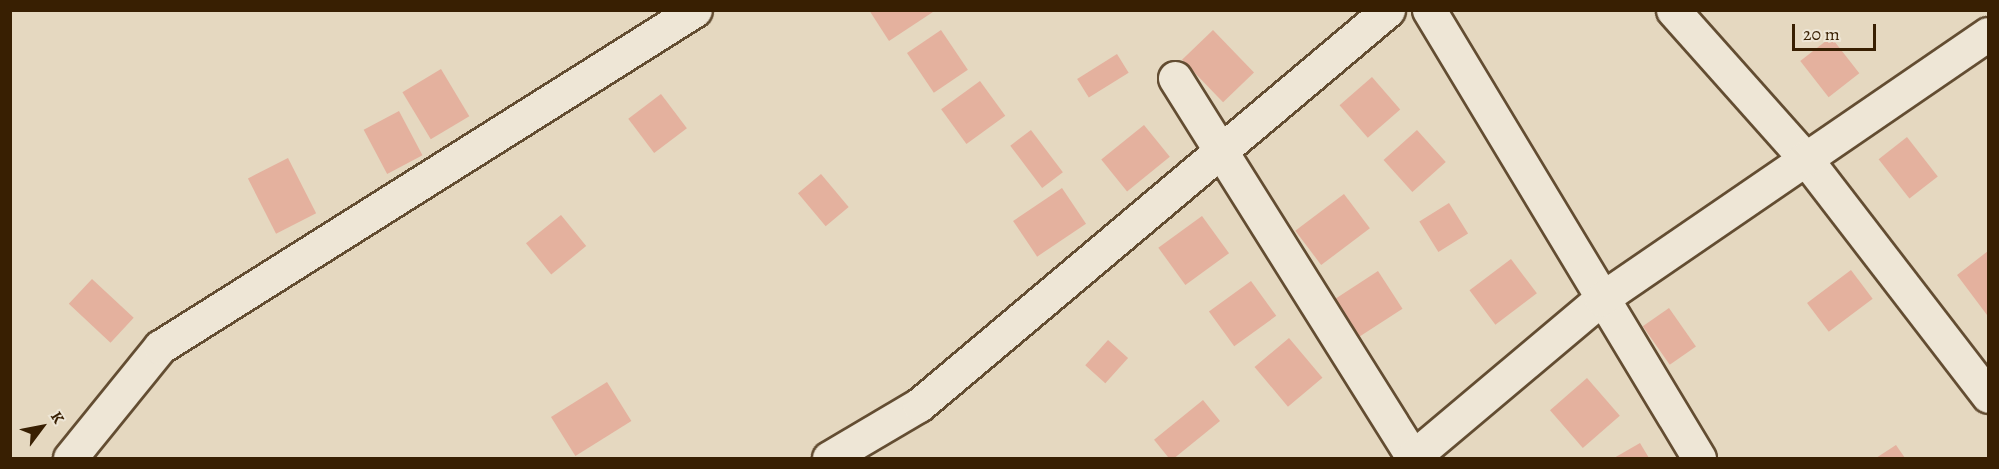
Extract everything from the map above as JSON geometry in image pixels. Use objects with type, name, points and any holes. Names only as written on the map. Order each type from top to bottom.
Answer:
[{"type":"street","points":[[69,459],[160,347],[695,10]]},
{"type":"street","points":[[829,459],[919,405],[1224,153],[1388,10]]},
{"type":"street","points":[[1429,10],[1699,459]]},
{"type":"street","points":[[1673,10],[1805,158],[1989,396]]},
{"type":"street","points":[[1976,10],[1989,26]]},
{"type":"street","points":[[1175,78],[1224,153],[1412,458],[1601,299],[1989,34]]},
{"type":"building","points":[[869,10],[936,10],[889,41]]},
{"type":"building","points":[[941,30],[968,70],[934,93],[907,53]]},
{"type":"building","points":[[1213,30],[1254,72],[1223,102],[1182,60]]},
{"type":"building","points":[[1831,37],[1859,73],[1829,97],[1800,61]]},
{"type":"building","points":[[1117,54],[1129,73],[1089,98],[1077,79]]},
{"type":"building","points":[[441,69],[469,116],[431,139],[402,92]]},
{"type":"building","points":[[1372,77],[1400,109],[1368,138],[1340,105]]},
{"type":"building","points":[[980,81],[1005,116],[966,144],[941,109]]},
{"type":"building","points":[[661,94],[687,128],[654,153],[628,119]]},
{"type":"building","points":[[399,111],[422,155],[387,174],[364,130]]},
{"type":"building","points":[[1144,125],[1170,157],[1127,191],[1101,160]]},
{"type":"building","points":[[1031,130],[1063,172],[1042,188],[1010,146]]},
{"type":"building","points":[[1417,130],[1446,162],[1412,192],[1384,160]]},
{"type":"building","points":[[1907,137],[1938,176],[1909,199],[1879,159]]},
{"type":"building","points":[[288,158],[316,213],[276,234],[248,178]]},
{"type":"building","points":[[821,174],[849,207],[826,226],[798,193]]},
{"type":"building","points":[[1062,188],[1086,224],[1037,257],[1013,221]]},
{"type":"building","points":[[1344,194],[1370,228],[1321,265],[1295,231]]},
{"type":"building","points":[[1449,203],[1468,234],[1438,252],[1419,222]]},
{"type":"building","points":[[561,215],[586,246],[551,274],[526,243]]},
{"type":"building","points":[[1202,216],[1229,253],[1185,285],[1158,248]]},
{"type":"building","points":[[1988,251],[1988,314],[1987,315],[1957,275]]},
{"type":"building","points":[[1511,259],[1537,293],[1495,325],[1469,290]]},
{"type":"building","points":[[1851,270],[1873,299],[1829,332],[1807,303]]},
{"type":"building","points":[[1378,271],[1403,309],[1353,341],[1329,303]]},
{"type":"building","points":[[92,279],[134,318],[110,343],[69,304]]},
{"type":"building","points":[[1251,281],[1276,316],[1234,346],[1209,312]]},
{"type":"building","points":[[1669,308],[1696,347],[1670,365],[1643,326]]},
{"type":"building","points":[[1289,338],[1322,378],[1288,407],[1255,367]]},
{"type":"building","points":[[1108,340],[1128,358],[1105,383],[1085,365]]},
{"type":"building","points":[[1587,378],[1620,416],[1583,448],[1550,410]]},
{"type":"building","points":[[607,382],[631,421],[575,456],[551,417]]},
{"type":"building","points":[[1203,400],[1220,421],[1174,458],[1169,458],[1154,440]]},
{"type":"building","points":[[1640,443],[1649,458],[1614,458]]},
{"type":"building","points":[[1896,445],[1905,458],[1876,458]]}]
